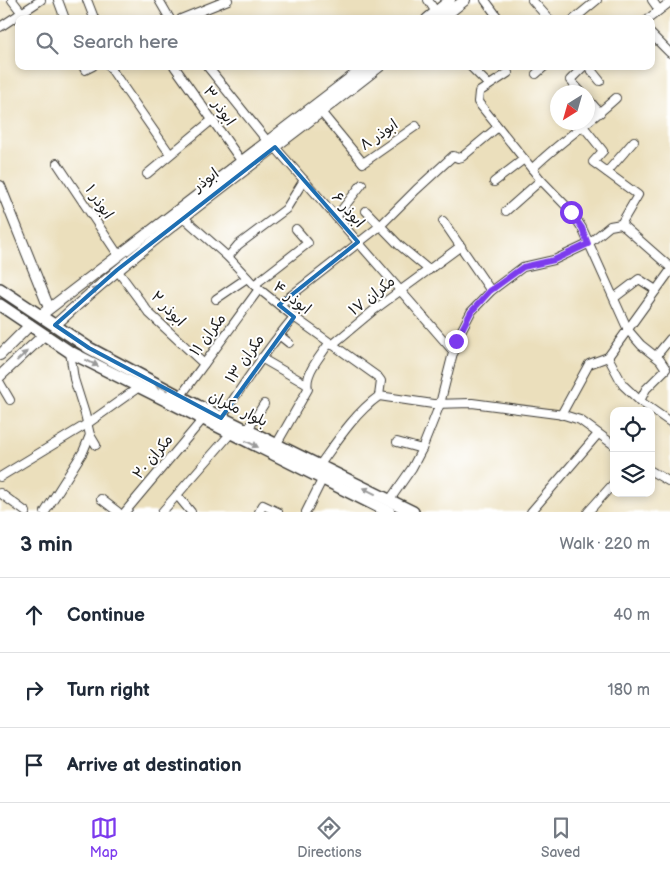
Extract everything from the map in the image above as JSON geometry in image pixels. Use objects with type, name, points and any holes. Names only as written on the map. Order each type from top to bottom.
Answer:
[{"type":"main road","points":[[439,15],[450,0]]},
{"type":"main road","points":[[439,15],[465,0]]},
{"type":"main road","name":"ابوذر","points":[[45,312],[119,256],[183,217],[361,70]]},
{"type":"main road","name":"ابوذر","points":[[55,325],[117,270],[143,243],[242,162],[321,112],[375,70]]},
{"type":"main road","points":[[0,186],[45,312]]},
{"type":"main road","points":[[0,289],[45,312]]},
{"type":"main road","points":[[0,305],[70,352],[322,480],[389,506]]},
{"type":"main road","points":[[0,355],[45,312]]},
{"type":"main road","name":"بلوار مکران","points":[[45,312],[55,325],[88,348],[221,418],[319,466],[389,506],[413,512]]},
{"type":"main road","points":[[0,376],[55,325]]},
{"type":"street","points":[[12,0],[22,13]]},
{"type":"street","points":[[19,15],[41,0]]},
{"type":"street","points":[[58,0],[64,15]]},
{"type":"street","points":[[87,0],[93,15]]},
{"type":"street","points":[[159,0],[168,15]]},
{"type":"street","points":[[191,15],[228,0]]},
{"type":"street","points":[[428,0],[439,15]]},
{"type":"street","points":[[485,0],[496,15]]},
{"type":"street","points":[[532,0],[543,15]]},
{"type":"street","points":[[579,15],[597,0]]},
{"type":"street","points":[[652,0],[659,10]]},
{"type":"street","points":[[653,15],[670,2]]},
{"type":"street","points":[[0,28],[15,18]]},
{"type":"street","points":[[655,38],[670,53]]},
{"type":"street","points":[[112,70],[170,154]]},
{"type":"street","name":"ابوذر ۳","points":[[177,70],[242,162]]},
{"type":"street","name":"ابوذر ۶","points":[[211,70],[271,144],[454,352]]},
{"type":"street","points":[[474,70],[488,85]]},
{"type":"street","points":[[536,74],[540,70]]},
{"type":"street","points":[[575,85],[570,80],[580,70]]},
{"type":"street","points":[[591,70],[600,82]]},
{"type":"street","points":[[508,73],[479,92],[478,102],[540,180],[571,212],[582,228],[628,330],[641,345],[660,360],[666,369],[646,389],[640,401]]},
{"type":"street","points":[[595,117],[616,98]]},
{"type":"street","points":[[595,108],[600,113]]},
{"type":"street","name":"ابوذر ۸","points":[[321,112],[363,163],[416,126]]},
{"type":"street","points":[[147,174],[212,120]]},
{"type":"street","points":[[279,305],[380,226],[453,156],[462,157],[498,127]]},
{"type":"street","points":[[532,169],[578,130]]},
{"type":"street","points":[[389,506],[422,449],[440,404],[456,341],[471,312],[490,291],[523,267],[554,260],[588,244],[610,226],[621,224],[638,195],[593,162],[603,151],[586,130]]},
{"type":"street","points":[[607,172],[634,141]]},
{"type":"street","points":[[494,182],[524,159]]},
{"type":"street","name":"ابوذر ۱","points":[[57,164],[119,256]]},
{"type":"street","points":[[228,258],[238,245],[286,209],[304,180]]},
{"type":"street","points":[[506,211],[540,180]]},
{"type":"street","points":[[336,216],[362,184]]},
{"type":"street","points":[[366,211],[399,245],[429,270]]},
{"type":"street","name":"ابوذر ۴","points":[[183,217],[228,258],[256,287],[294,317],[378,377],[381,381],[379,396]]},
{"type":"street","points":[[443,221],[490,291]]},
{"type":"street","points":[[621,224],[670,267]]},
{"type":"street","name":"مکران ۱۱","points":[[180,397],[256,287],[308,243],[296,229]]},
{"type":"street","name":"مکران ۱۷","points":[[276,445],[308,389],[306,384],[312,368],[331,344],[460,246]]},
{"type":"street","name":"ابوذر ۲","points":[[117,270],[149,313],[204,364]]},
{"type":"street","points":[[561,415],[589,364],[608,357],[670,271]]},
{"type":"street","points":[[216,299],[247,278]]},
{"type":"street","points":[[614,298],[639,280],[656,290]]},
{"type":"street","name":"مکران ۱۳","points":[[221,418],[261,358],[294,317]]},
{"type":"street","points":[[279,334],[289,342]]},
{"type":"street","points":[[656,356],[670,339]]},
{"type":"street","points":[[70,352],[74,379],[90,435],[96,445]]},
{"type":"street","points":[[608,357],[623,385],[640,401],[670,422]]},
{"type":"street","points":[[261,358],[306,384]]},
{"type":"street","points":[[0,383],[10,400]]},
{"type":"street","points":[[0,477],[88,424],[138,387]]},
{"type":"street","points":[[319,466],[340,436],[369,404],[379,396],[440,404],[472,403],[561,415],[580,420],[610,442]]},
{"type":"street","points":[[247,431],[264,404]]},
{"type":"street","name":"مکران ۲۰","points":[[124,512],[203,420]]},
{"type":"street","points":[[162,512],[231,434]]},
{"type":"street","points":[[531,512],[598,434]]},
{"type":"street","points":[[45,512],[83,452],[90,435]]},
{"type":"street","points":[[397,442],[422,449]]},
{"type":"street","points":[[655,473],[670,482]]},
{"type":"street","points":[[306,512],[322,480]]},
{"type":"street","points":[[588,512],[610,487]]},
{"type":"street","points":[[0,493],[26,512]]},
{"type":"street","points":[[177,495],[191,512]]},
{"type":"street","points":[[100,499],[118,512]]},
{"type":"street","points":[[260,512],[263,505],[278,512]]},
{"type":"highlighted area","points":[[275,147],[358,242],[279,305],[294,317],[221,418],[89,348],[55,325],[117,270]]},
{"type":"route","points":[[456,341],[471,312],[490,291],[523,267],[554,260],[588,244],[582,228],[571,212]]}]
